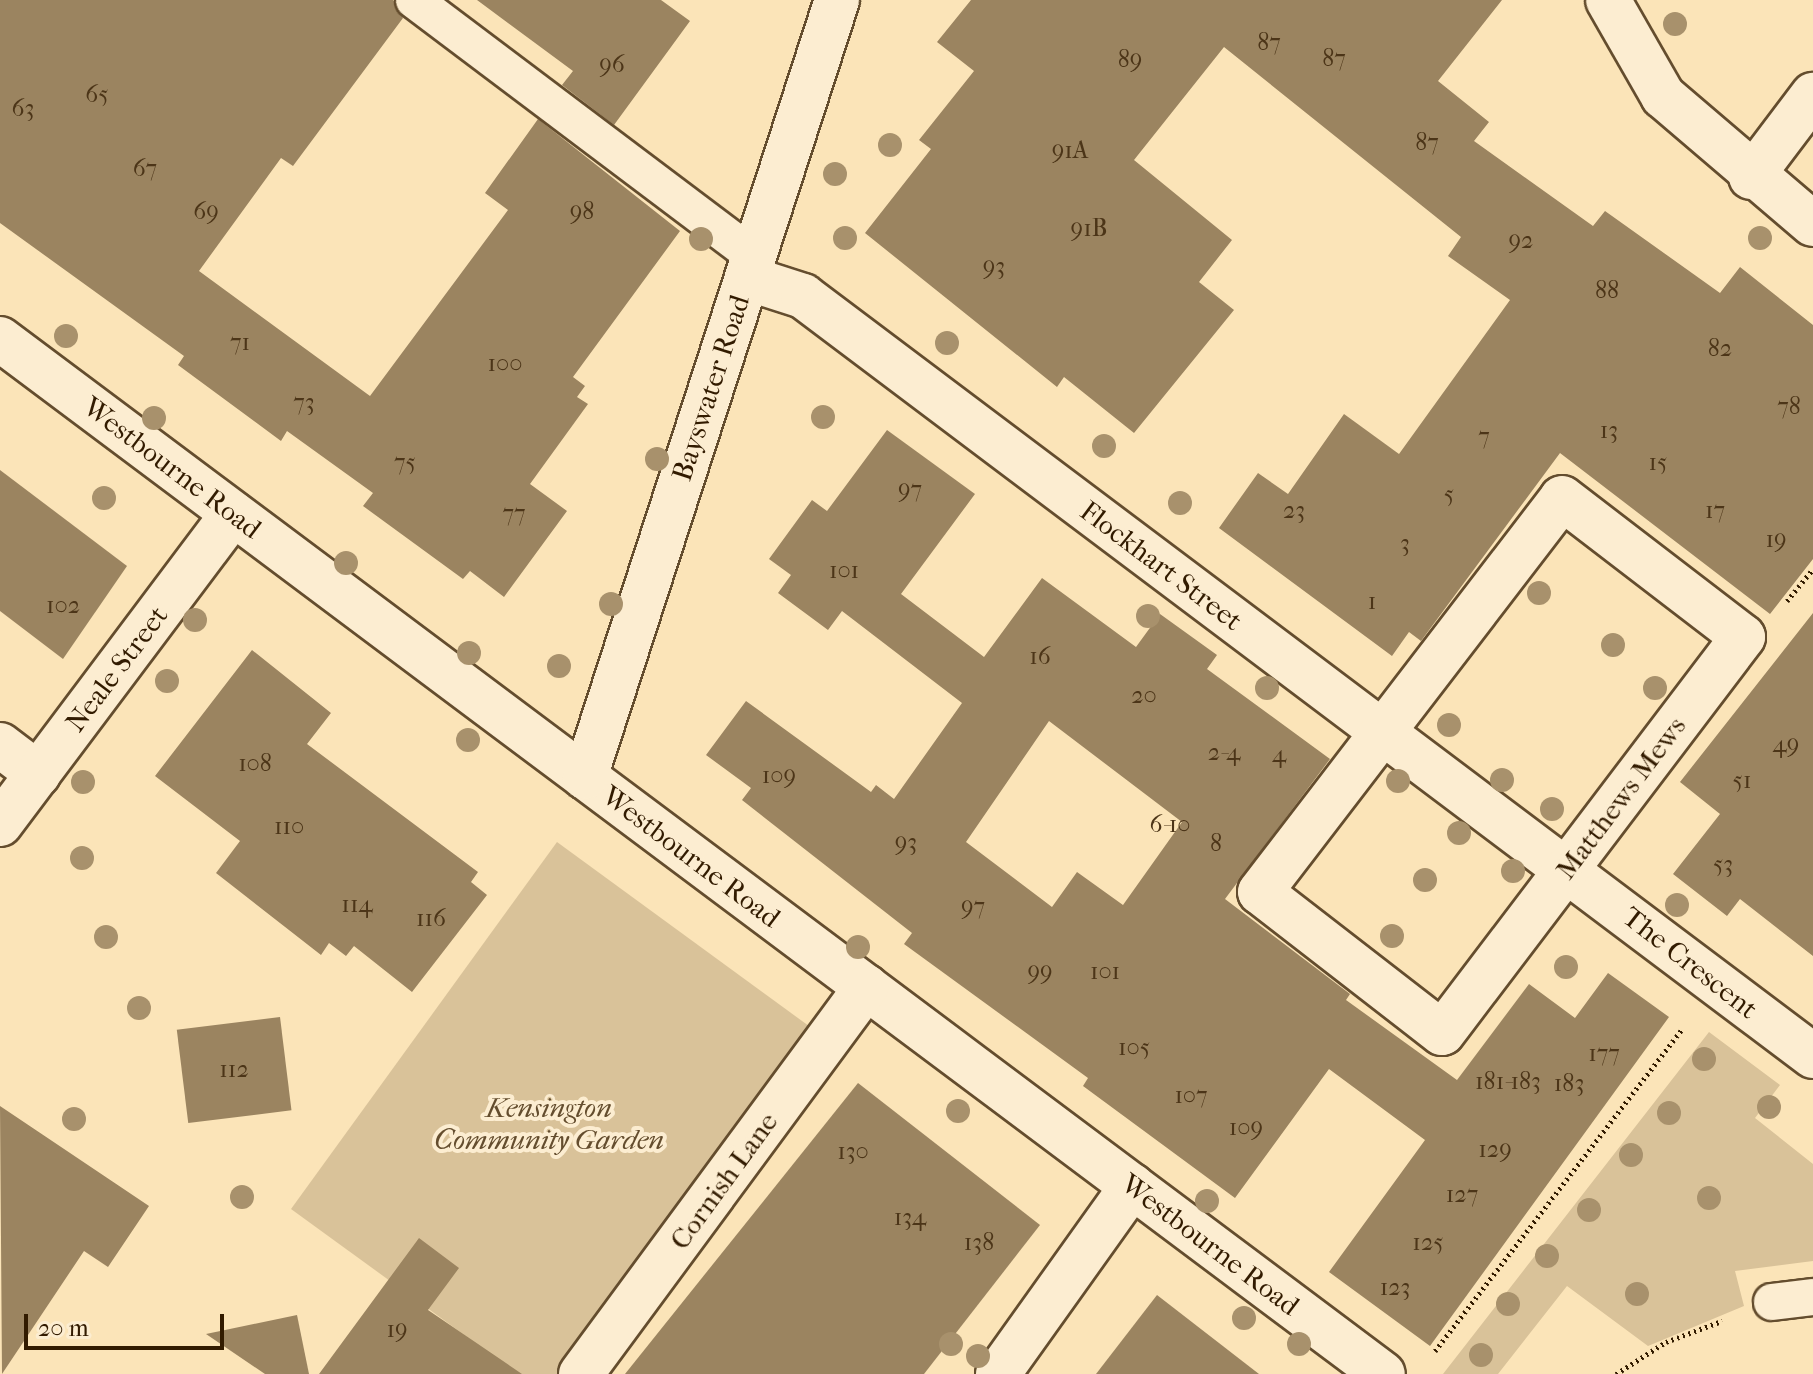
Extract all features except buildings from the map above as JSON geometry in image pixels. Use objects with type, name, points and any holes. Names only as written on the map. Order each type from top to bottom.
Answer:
[{"type":"street","name":"Bayswater Road","points":[[585,777],[837,0]]},
{"type":"street","points":[[1608,0],[1663,96],[1751,177],[1813,224]]},
{"type":"street","points":[[1751,177],[1813,95]]},
{"type":"street","name":"Flockhart Street","points":[[750,267],[803,296],[1381,732],[1568,868]]},
{"type":"street","name":"Westbourne Road","points":[[0,339],[1383,1374]]},
{"type":"street","name":"Matthews Mews","points":[[1562,498],[1743,637],[1442,1033],[1260,892],[1381,732],[1562,498]]},
{"type":"street","name":"Neale Street","points":[[0,824],[233,514]]},
{"type":"street","points":[[0,745],[38,774]]},
{"type":"street","name":"The Crescent","points":[[1568,868],[1813,1056]]},
{"type":"street","name":"Cornish Lane","points":[[581,1374],[866,987]]},
{"type":"street","points":[[998,1374],[1132,1186]]},
{"type":"lane","points":[[414,0],[750,267]]},
{"type":"lane","points":[[1772,1302],[1813,1297]]},
{"type":"path","points":[[1427,1361],[1716,984]]},
{"type":"path","points":[[1616,1374],[1666,1342],[1772,1302]]},
{"type":"green space","name":"Kensington Community Garden","points":[[557,842],[813,1029],[564,1374],[518,1374],[291,1209]]},
{"type":"green space","points":[[1709,1032],[1780,1085],[1755,1118],[1813,1164],[1813,1261],[1735,1271],[1744,1306],[1648,1346],[1567,1286],[1498,1374],[1443,1374]]}]
